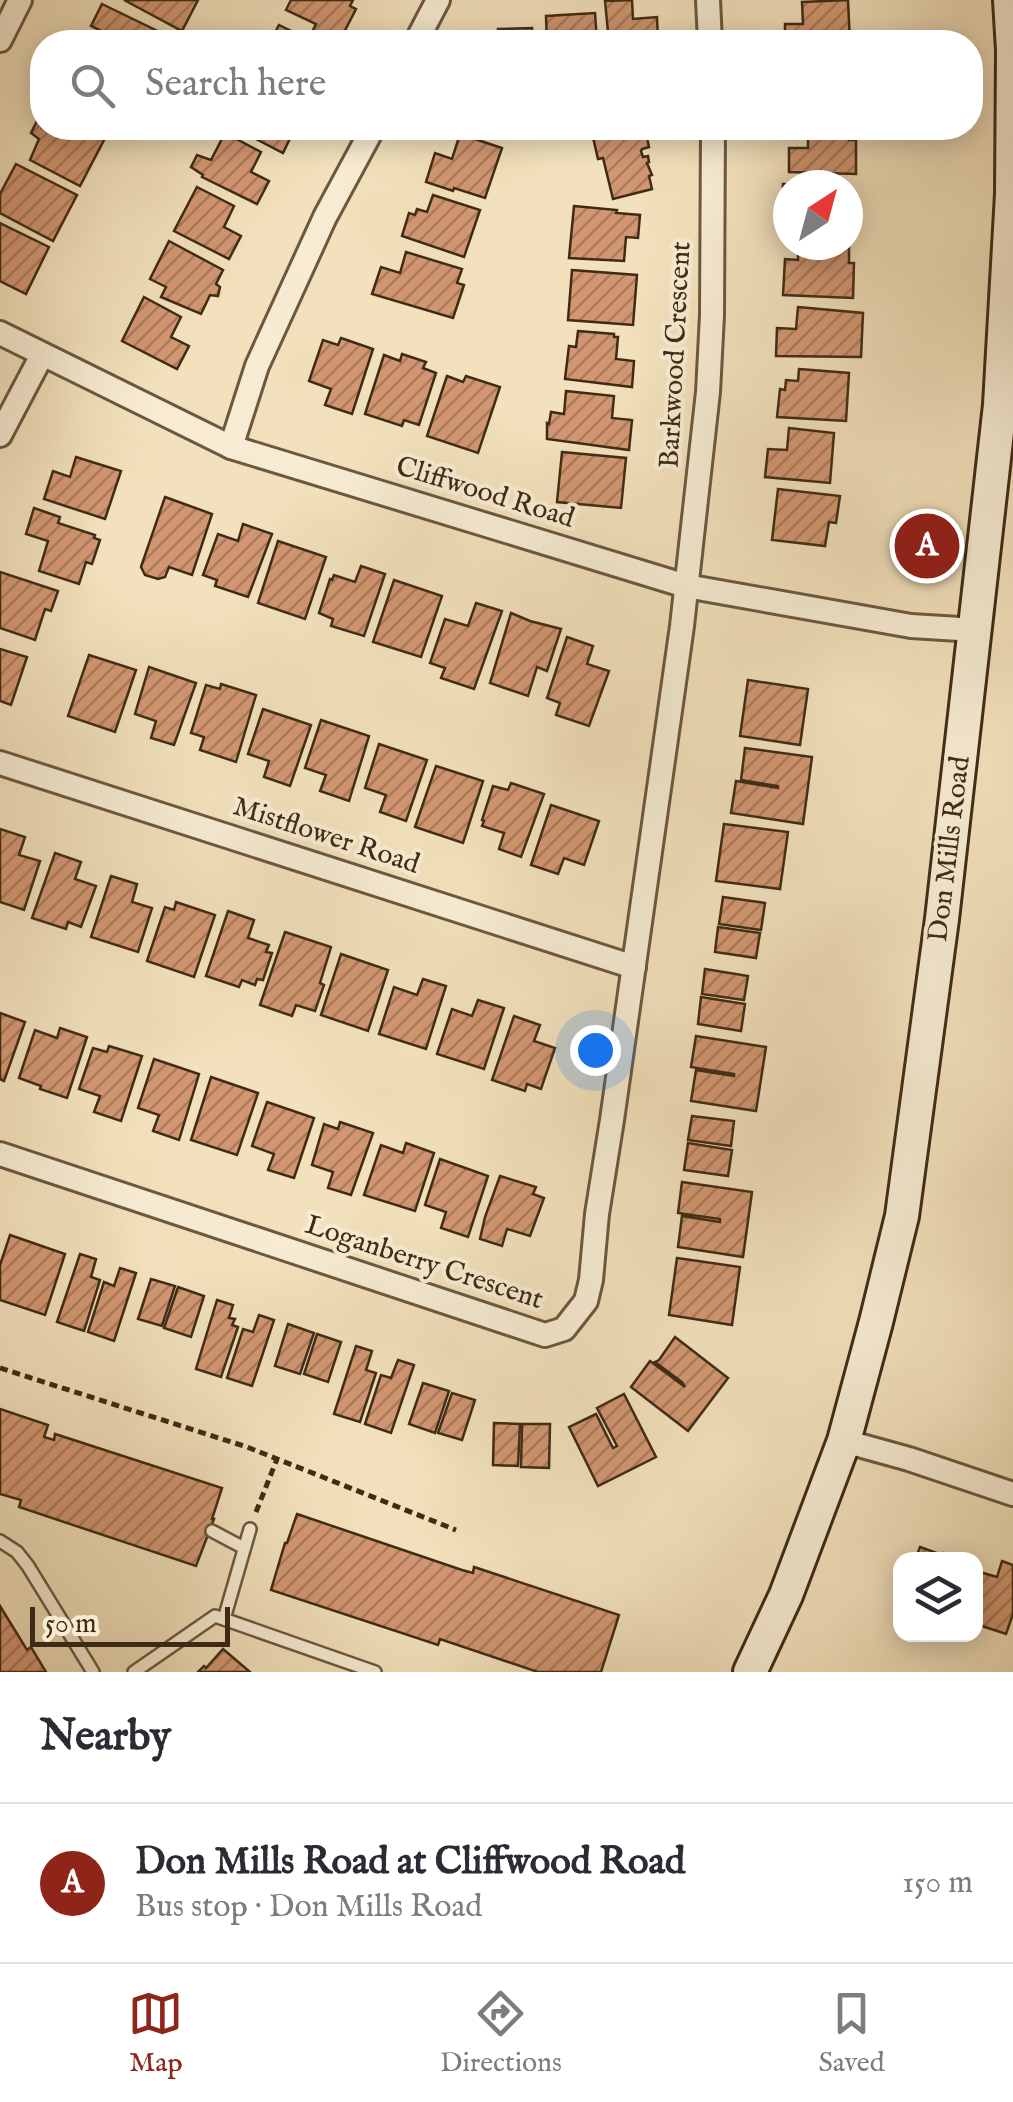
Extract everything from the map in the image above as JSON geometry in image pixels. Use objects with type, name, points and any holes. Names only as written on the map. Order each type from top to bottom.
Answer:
[{"type":"main road","name":"Don Mills Road","points":[[750,1672],[786,1595],[844,1441],[902,1216],[939,939],[1002,386],[1012,194],[1010,0]]},
{"type":"street","points":[[0,40],[20,0]]},
{"type":"street","points":[[422,30],[438,0]]},
{"type":"street","points":[[708,0],[709,30]]},
{"type":"street","points":[[232,447],[271,334],[325,217],[367,140]]},
{"type":"street","name":"Barkwood Crescent","points":[[686,586],[708,392],[713,140]]},
{"type":"street","name":"Cliffwood Road","points":[[0,333],[232,447],[686,586],[911,626],[976,630]]},
{"type":"street","points":[[0,435],[42,355]]},
{"type":"street","name":"Loganberry Crescent","points":[[0,1154],[545,1335],[564,1329],[586,1300],[591,1280],[596,1214],[686,586]]},
{"type":"street","name":"Mistflower Road","points":[[0,762],[634,966]]},
{"type":"street","points":[[844,1441],[1013,1494]]},
{"type":"lane","points":[[224,1619],[250,1529]]},
{"type":"lane","points":[[212,1531],[244,1548]]},
{"type":"lane","points":[[0,1541],[28,1566],[94,1672]]},
{"type":"lane","points":[[134,1672],[215,1616],[374,1672]]},
{"type":"path","points":[[0,1368],[247,1447],[456,1530]]},
{"type":"path","points":[[250,1529],[277,1459]]},
{"type":"building","points":[[124,0],[198,0],[180,30]]},
{"type":"building","points":[[291,0],[353,0],[350,6],[356,9],[345,30],[313,30],[316,24],[286,10]]},
{"type":"building","points":[[632,0],[633,19],[657,17],[658,30],[608,30],[605,1]]},
{"type":"building","points":[[848,0],[849,30],[785,30],[785,24],[803,24],[802,2]]},
{"type":"building","points":[[102,4],[156,30],[99,30],[91,26]]},
{"type":"building","points":[[595,13],[596,30],[547,30],[546,16]]},
{"type":"building","points":[[39,140],[104,140],[80,186],[30,160]]},
{"type":"building","points":[[221,140],[238,140],[261,152],[251,172],[269,181],[257,204],[202,177],[191,167],[197,155],[211,160]]},
{"type":"building","points":[[258,140],[289,140],[283,153]]},
{"type":"building","points":[[458,140],[478,140],[502,148],[485,198],[426,182],[435,153],[452,159]]},
{"type":"building","points":[[594,140],[648,140],[649,147],[641,151],[643,157],[648,156],[652,189],[613,199],[603,158],[598,159]]},
{"type":"building","points":[[808,140],[856,140],[856,170],[789,170],[789,148],[808,148]]},
{"type":"building","points":[[16,164],[77,195],[53,241],[0,213],[0,194]]},
{"type":"building","points":[[197,187],[234,206],[224,227],[241,236],[229,259],[174,231]]},
{"type":"building","points":[[433,195],[480,210],[464,257],[402,236],[409,213],[415,215],[417,209],[427,212]]},
{"type":"building","points":[[574,206],[640,215],[638,238],[626,237],[624,261],[569,258]]},
{"type":"building","points":[[0,223],[49,247],[26,294],[0,281]]},
{"type":"building","points":[[169,241],[223,270],[216,284],[220,287],[218,296],[210,295],[201,314],[161,297],[166,287],[150,279]]},
{"type":"building","points":[[406,252],[462,269],[457,283],[464,285],[453,318],[372,294],[381,267],[400,273]]},
{"type":"building","points":[[785,260],[854,263],[853,298],[783,295]]},
{"type":"building","points":[[572,270],[637,275],[633,325],[568,320]]},
{"type":"building","points":[[144,297],[181,317],[171,337],[189,346],[177,369],[122,341]]},
{"type":"building","points":[[798,307],[863,313],[861,357],[776,356],[777,328],[796,329]]},
{"type":"building","points":[[578,331],[618,337],[616,359],[634,361],[632,387],[565,379],[569,346],[576,347]]},
{"type":"building","points":[[341,338],[373,349],[352,414],[325,405],[331,389],[309,381],[323,340],[338,345]]},
{"type":"building","points":[[402,354],[426,362],[423,368],[436,373],[419,425],[404,420],[402,426],[365,414],[384,355],[400,361]]},
{"type":"building","points":[[799,369],[849,373],[846,421],[777,417],[780,389],[785,390],[786,380],[798,381]]},
{"type":"building","points":[[447,376],[463,382],[466,376],[500,387],[478,453],[427,436]]},
{"type":"building","points":[[566,391],[614,396],[612,418],[632,420],[629,450],[547,439],[551,412],[564,414]]},
{"type":"building","points":[[789,428],[834,433],[830,483],[765,477],[768,449],[787,450]]},
{"type":"building","points":[[562,452],[626,458],[621,508],[557,502]]},
{"type":"building","points":[[76,457],[121,471],[105,519],[44,499],[53,471],[70,477]]},
{"type":"building","points":[[778,489],[840,496],[836,523],[829,522],[825,546],[772,540]]},
{"type":"building","points":[[165,497],[212,514],[192,575],[169,567],[165,577],[158,579],[145,575],[141,567]]},
{"type":"building","points":[[34,508],[60,517],[58,523],[100,540],[92,564],[86,562],[79,584],[39,571],[48,541],[26,534]]},
{"type":"building","points":[[243,524],[272,534],[248,597],[215,586],[217,580],[203,575],[218,534],[238,541]]},
{"type":"building","points":[[278,541],[326,557],[305,619],[258,603]]},
{"type":"building","points":[[361,566],[385,574],[364,636],[331,626],[333,619],[319,613],[330,579],[334,575],[355,582]]},
{"type":"building","points":[[0,572],[58,591],[51,611],[45,609],[35,640],[0,628]]},
{"type":"building","points":[[394,580],[442,596],[421,657],[373,642]]},
{"type":"building","points":[[476,603],[502,611],[474,689],[441,678],[445,668],[430,663],[445,619],[468,626]]},
{"type":"building","points":[[511,613],[561,629],[547,671],[537,667],[528,696],[490,683]]},
{"type":"building","points":[[567,637],[593,646],[587,664],[609,671],[589,726],[556,715],[560,703],[547,698]]},
{"type":"building","points":[[0,649],[27,657],[11,705],[0,701]]},
{"type":"building","points":[[89,655],[136,670],[115,732],[68,716]]},
{"type":"building","points":[[149,667],[196,683],[174,745],[151,738],[156,721],[135,714]]},
{"type":"building","points":[[748,680],[808,689],[800,745],[740,736]]},
{"type":"building","points":[[221,684],[256,695],[236,762],[200,750],[204,737],[191,733],[206,685],[220,689]]},
{"type":"building","points":[[263,709],[311,725],[290,786],[264,777],[269,761],[248,754]]},
{"type":"building","points":[[321,720],[369,736],[349,801],[320,791],[326,775],[305,768]]},
{"type":"building","points":[[379,744],[427,760],[406,821],[380,812],[386,795],[365,788]]},
{"type":"building","points":[[745,748],[812,757],[803,824],[731,813],[736,781],[778,788],[741,780]]},
{"type":"building","points":[[436,766],[483,781],[463,843],[415,827]]},
{"type":"building","points":[[511,783],[544,794],[521,857],[499,849],[504,833],[482,826],[493,786],[508,790]]},
{"type":"building","points":[[551,805],[599,821],[584,865],[564,858],[558,874],[531,865]]},
{"type":"building","points":[[724,824],[788,832],[780,889],[716,881]]},
{"type":"building","points":[[0,829],[25,837],[19,855],[40,861],[24,910],[0,902]]},
{"type":"building","points":[[55,853],[81,862],[75,879],[96,886],[81,927],[68,922],[66,929],[32,918]]},
{"type":"building","points":[[111,876],[137,884],[132,902],[152,908],[138,952],[91,937]]},
{"type":"building","points":[[723,897],[765,903],[761,930],[719,924]]},
{"type":"building","points":[[176,902],[215,915],[194,977],[147,961],[165,907],[174,910]]},
{"type":"building","points":[[228,911],[254,920],[248,938],[269,945],[266,952],[272,953],[263,980],[257,979],[255,985],[242,980],[239,987],[206,976]]},
{"type":"building","points":[[718,927],[760,933],[756,958],[715,952]]},
{"type":"building","points":[[285,932],[331,947],[315,1011],[296,1005],[292,1016],[260,1005]]},
{"type":"building","points":[[341,954],[388,970],[368,1031],[321,1015]]},
{"type":"building","points":[[705,969],[748,976],[744,1000],[702,994]]},
{"type":"building","points":[[423,979],[446,986],[426,1049],[379,1034],[394,987],[417,995]]},
{"type":"building","points":[[701,997],[745,1004],[741,1031],[698,1024]]},
{"type":"building","points":[[478,1000],[504,1008],[484,1069],[437,1054],[452,1009],[472,1016]]},
{"type":"building","points":[[0,1013],[25,1022],[4,1081],[0,1079]]},
{"type":"building","points":[[514,1016],[540,1025],[534,1041],[555,1048],[541,1089],[527,1084],[525,1091],[492,1080]]},
{"type":"building","points":[[60,1028],[87,1037],[67,1098],[19,1078],[35,1030],[57,1038]]},
{"type":"building","points":[[696,1036],[766,1047],[756,1111],[691,1101],[696,1070],[734,1076],[691,1067]]},
{"type":"building","points":[[109,1046],[142,1056],[121,1121],[94,1112],[100,1096],[79,1089],[93,1048],[107,1052]]},
{"type":"building","points":[[154,1059],[199,1074],[179,1140],[153,1131],[159,1115],[138,1108]]},
{"type":"building","points":[[211,1077],[258,1093],[237,1155],[191,1140]]},
{"type":"building","points":[[267,1102],[314,1118],[294,1178],[268,1170],[274,1154],[252,1146]]},
{"type":"building","points":[[692,1116],[734,1121],[731,1146],[688,1140]]},
{"type":"building","points":[[340,1122],[373,1133],[351,1195],[328,1188],[333,1172],[312,1165],[324,1124],[338,1129]]},
{"type":"building","points":[[406,1143],[434,1153],[415,1211],[364,1195],[381,1145],[403,1153]]},
{"type":"building","points":[[688,1143],[732,1150],[728,1176],[684,1170]]},
{"type":"building","points":[[440,1159],[488,1176],[468,1237],[441,1228],[446,1212],[425,1205]]},
{"type":"building","points":[[500,1176],[536,1187],[533,1194],[544,1198],[530,1236],[507,1229],[502,1246],[480,1239]]},
{"type":"building","points":[[682,1182],[752,1192],[743,1257],[678,1247],[682,1216],[720,1222],[678,1213]]},
{"type":"building","points":[[10,1235],[65,1254],[45,1315],[0,1300],[0,1265]]},
{"type":"building","points":[[80,1254],[96,1259],[91,1277],[100,1280],[84,1331],[57,1322]]},
{"type":"building","points":[[677,1258],[740,1267],[732,1325],[669,1315]]},
{"type":"building","points":[[120,1268],[136,1273],[114,1341],[88,1332],[104,1282],[114,1286]]},
{"type":"building","points":[[151,1279],[175,1286],[162,1326],[138,1319]]},
{"type":"building","points":[[178,1287],[204,1296],[191,1337],[164,1328]]},
{"type":"building","points":[[217,1300],[233,1305],[229,1318],[235,1319],[232,1325],[238,1327],[221,1377],[196,1369]]},
{"type":"building","points":[[259,1315],[274,1320],[252,1386],[227,1378],[243,1329],[253,1332]]},
{"type":"building","points":[[288,1324],[314,1333],[300,1374],[275,1366]]},
{"type":"building","points":[[317,1334],[341,1342],[328,1382],[304,1374]]},
{"type":"building","points":[[675,1337],[728,1378],[688,1431],[631,1387],[650,1361],[685,1387],[655,1362]]},
{"type":"building","points":[[356,1346],[372,1351],[366,1370],[376,1373],[360,1422],[334,1414]]},
{"type":"building","points":[[398,1360],[414,1365],[391,1433],[365,1424],[381,1375],[391,1378]]},
{"type":"building","points":[[423,1383],[449,1391],[435,1433],[409,1424]]},
{"type":"building","points":[[452,1393],[475,1400],[462,1440],[438,1433]]},
{"type":"building","points":[[624,1394],[656,1457],[598,1486],[569,1427],[596,1414],[613,1448],[617,1446],[597,1408]]},
{"type":"building","points":[[0,1409],[48,1425],[44,1437],[54,1440],[55,1434],[222,1488],[196,1566],[19,1507],[21,1500],[0,1494]]},
{"type":"building","points":[[494,1423],[520,1424],[518,1466],[493,1465]]},
{"type":"building","points":[[522,1424],[550,1424],[549,1468],[521,1467]]},
{"type":"building","points":[[297,1514],[462,1570],[473,1573],[474,1567],[619,1615],[601,1672],[538,1672],[440,1639],[438,1645],[271,1590]]},
{"type":"building","points":[[1002,1561],[1013,1565],[1013,1614],[1006,1634],[983,1626],[983,1573],[997,1577]]},
{"type":"building","points":[[0,1606],[27,1650],[31,1647],[46,1672],[0,1672]]},
{"type":"building","points":[[223,1649],[250,1672],[198,1672]]},
{"type":"place","name":"Don Mills Road at Cliffwood Road","points":[[927,546]]}]
